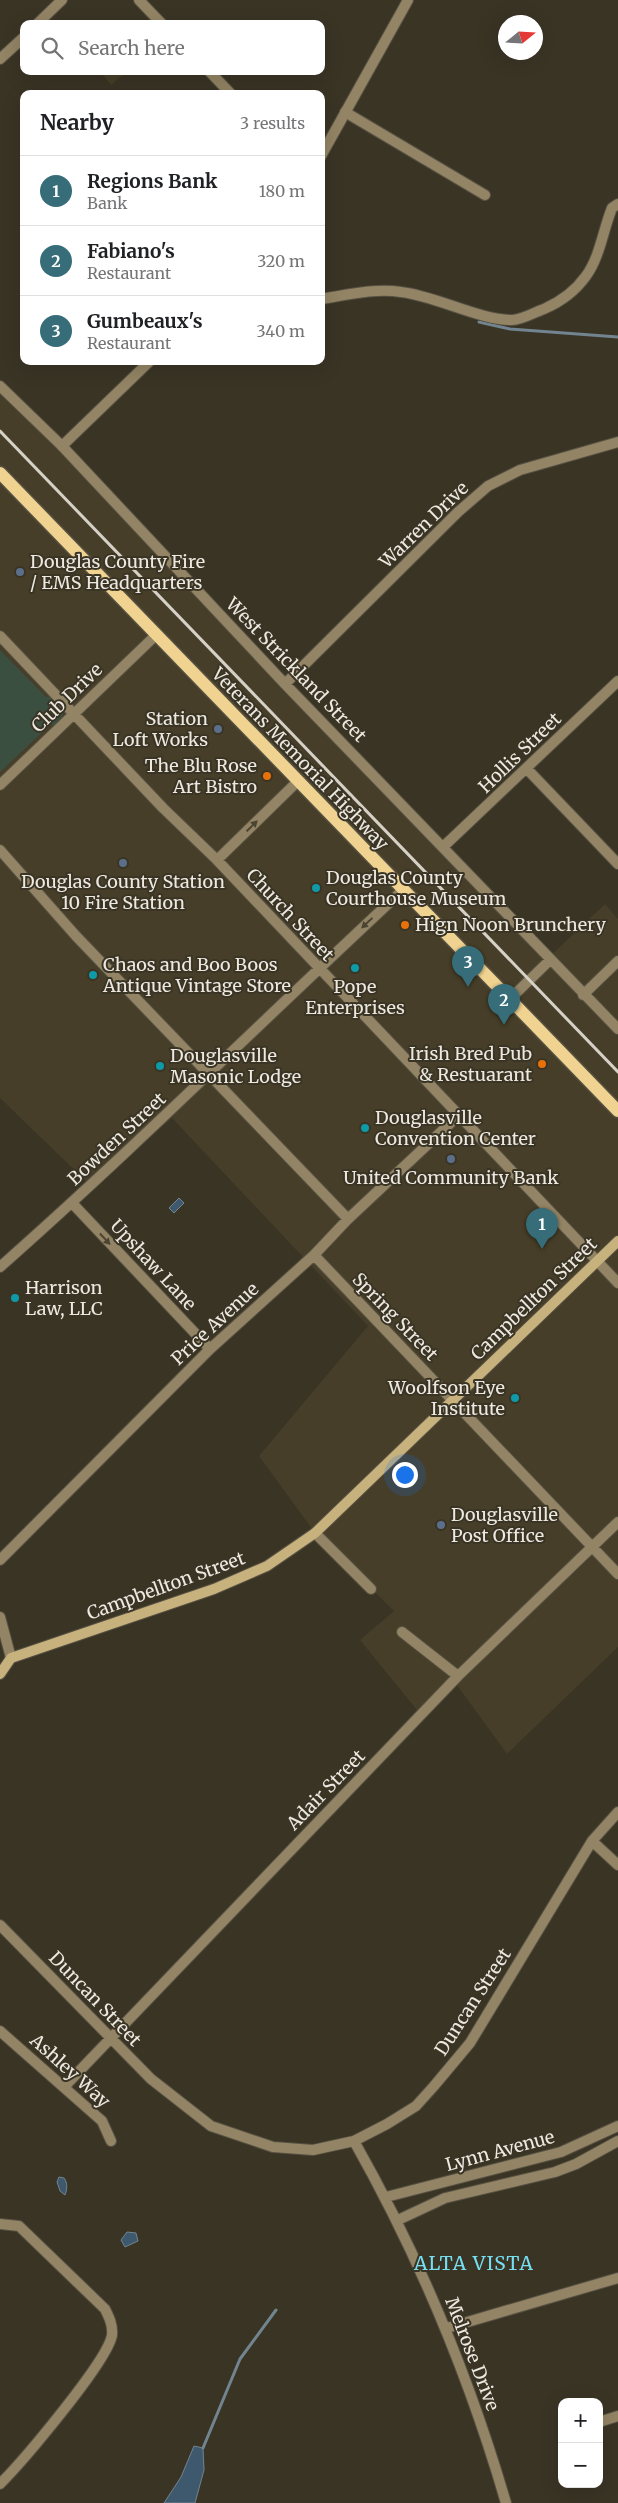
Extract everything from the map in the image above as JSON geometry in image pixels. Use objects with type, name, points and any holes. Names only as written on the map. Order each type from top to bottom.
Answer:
[{"type":"main road","name":"Veterans Memorial Highway","points":[[0,473],[618,1111]]},
{"type":"main road","name":"Campbellton Street","points":[[11,1658],[214,1589],[267,1566],[315,1533],[618,1241]]},
{"type":"main road","points":[[0,1674],[11,1658]]},
{"type":"street","points":[[41,20],[62,0]]},
{"type":"street","points":[[139,0],[158,20]]},
{"type":"street","points":[[325,149],[408,0]]},
{"type":"street","points":[[0,59],[20,41]]},
{"type":"street","points":[[213,75],[227,90]]},
{"type":"street","points":[[345,112],[485,195]]},
{"type":"street","points":[[325,298],[382,290],[398,291],[415,294],[495,317],[514,320],[550,306],[564,298],[585,277],[593,265],[612,208],[618,204]]},
{"type":"street","points":[[62,446],[146,365]]},
{"type":"street","name":"West Strickland Street","points":[[0,386],[62,446],[285,684],[583,995],[618,1029]]},
{"type":"street","name":"Warren Drive","points":[[285,684],[458,512],[488,486],[520,470],[618,442]]},
{"type":"street","name":"Club Drive","points":[[0,785],[156,635]]},
{"type":"street","name":"Church Street","points":[[0,636],[618,1283]]},
{"type":"street","name":"Hollis Street","points":[[443,848],[618,681]]},
{"type":"street","points":[[527,769],[618,864]]},
{"type":"street","points":[[216,860],[298,781]]},
{"type":"street","points":[[0,850],[54,911],[348,1218]]},
{"type":"street","name":"Bowden Street","points":[[0,1267],[210,1075],[317,968],[403,890]]},
{"type":"street","points":[[509,1000],[550,960]]},
{"type":"street","points":[[583,995],[618,961]]},
{"type":"street","name":"Price Avenue","points":[[0,1560],[210,1349],[314,1255],[348,1218],[458,1116]]},
{"type":"street","name":"Upshaw Lane","points":[[72,1203],[210,1349]]},
{"type":"street","name":"Spring Street","points":[[314,1255],[618,1574]]},
{"type":"street","name":"Adair Street","points":[[64,2087],[458,1676],[618,1522]]},
{"type":"street","points":[[315,1533],[371,1589]]},
{"type":"street","points":[[0,1617],[11,1658]]},
{"type":"street","points":[[402,1632],[458,1676]]},
{"type":"street","name":"Duncan Street","points":[[0,1925],[151,2079],[211,2126],[273,2147],[312,2150],[354,2141],[416,2106],[470,2043],[592,1841],[618,1812]]},
{"type":"street","points":[[592,1841],[618,1864]]},
{"type":"street","name":"Ashley Way","points":[[0,2031],[102,2121],[110,2141]]},
{"type":"street","name":"Lynn Avenue","points":[[386,2197],[561,2152],[618,2126]]},
{"type":"street","name":"Melrose Drive","points":[[354,2141],[398,2220],[447,2328],[467,2380],[506,2503]]},
{"type":"street","points":[[398,2220],[445,2198],[569,2167],[618,2141]]},
{"type":"street","points":[[0,2224],[19,2226],[104,2309],[111,2323],[112,2334],[106,2352],[62,2410],[0,2484]]},
{"type":"street","points":[[447,2328],[618,2278]]},
{"type":"street","points":[[603,2421],[618,2416]]},
{"type":"shaded area","points":[[103,75],[122,75],[111,85]]},
{"type":"shaded area","points":[[0,386],[548,958],[605,904],[618,919],[618,1647],[507,1754],[454,1681],[421,1715],[360,1640],[394,1611],[315,1533],[259,1456],[368,1326],[172,1118],[91,1186],[0,1098]]},
{"type":"green space","points":[[0,650],[46,697],[50,697],[63,710],[63,715],[55,725],[50,725],[0,772]]},
{"type":"water","points":[[179,1198],[184,1203],[174,1213],[169,1208]]},
{"type":"water","points":[[59,2177],[64,2178],[66,2182],[67,2189],[65,2195],[60,2191],[57,2182]]},
{"type":"water","points":[[127,2232],[136,2233],[138,2241],[125,2247],[121,2240]]},
{"type":"water","points":[[194,2446],[203,2448],[204,2470],[195,2503],[164,2503],[181,2477]]},
{"type":"waterway","points":[[479,322],[510,329],[618,337]]},
{"type":"waterway","points":[[203,2448],[240,2359],[276,2310]]},
{"type":"railway","points":[[0,431],[618,1072]]},
{"type":"place","name":"Douglas County Fire / EMS Headquarters","points":[[20,572]]},
{"type":"place","name":"Station Loft Works","points":[[218,729]]},
{"type":"place","name":"The Blu Rose Art Bistro","points":[[267,776]]},
{"type":"place","name":"Douglas County Station 10 Fire Station","points":[[123,863]]},
{"type":"place","name":"Douglas County Courthouse Museum","points":[[316,888]]},
{"type":"place","name":"Hign Noon Brunchery","points":[[405,925]]},
{"type":"place","name":"Pope Enterprises","points":[[355,968]]},
{"type":"place","name":"Chaos and Boo Boos Antique Vintage Store","points":[[93,975]]},
{"type":"place","name":"Gumbeaux's","points":[[468,987]]},
{"type":"place","name":"Fabiano's","points":[[504,1025]]},
{"type":"place","name":"Irish Bred Pub & Restuarant","points":[[542,1064]]},
{"type":"place","name":"Douglasville Masonic Lodge","points":[[160,1066]]},
{"type":"place","name":"Douglasville Convention Center","points":[[365,1128]]},
{"type":"place","name":"United Community Bank","points":[[451,1159]]},
{"type":"place","name":"Regions Bank","points":[[542,1249]]},
{"type":"place","name":"Harrison Law, LLC","points":[[15,1298]]},
{"type":"place","name":"Woolfson Eye Institute","points":[[515,1398]]},
{"type":"place","name":"Douglasville Post Office","points":[[441,1525]]},
{"type":"district","name":"ALTA VISTA","points":[[474,2263]]}]
